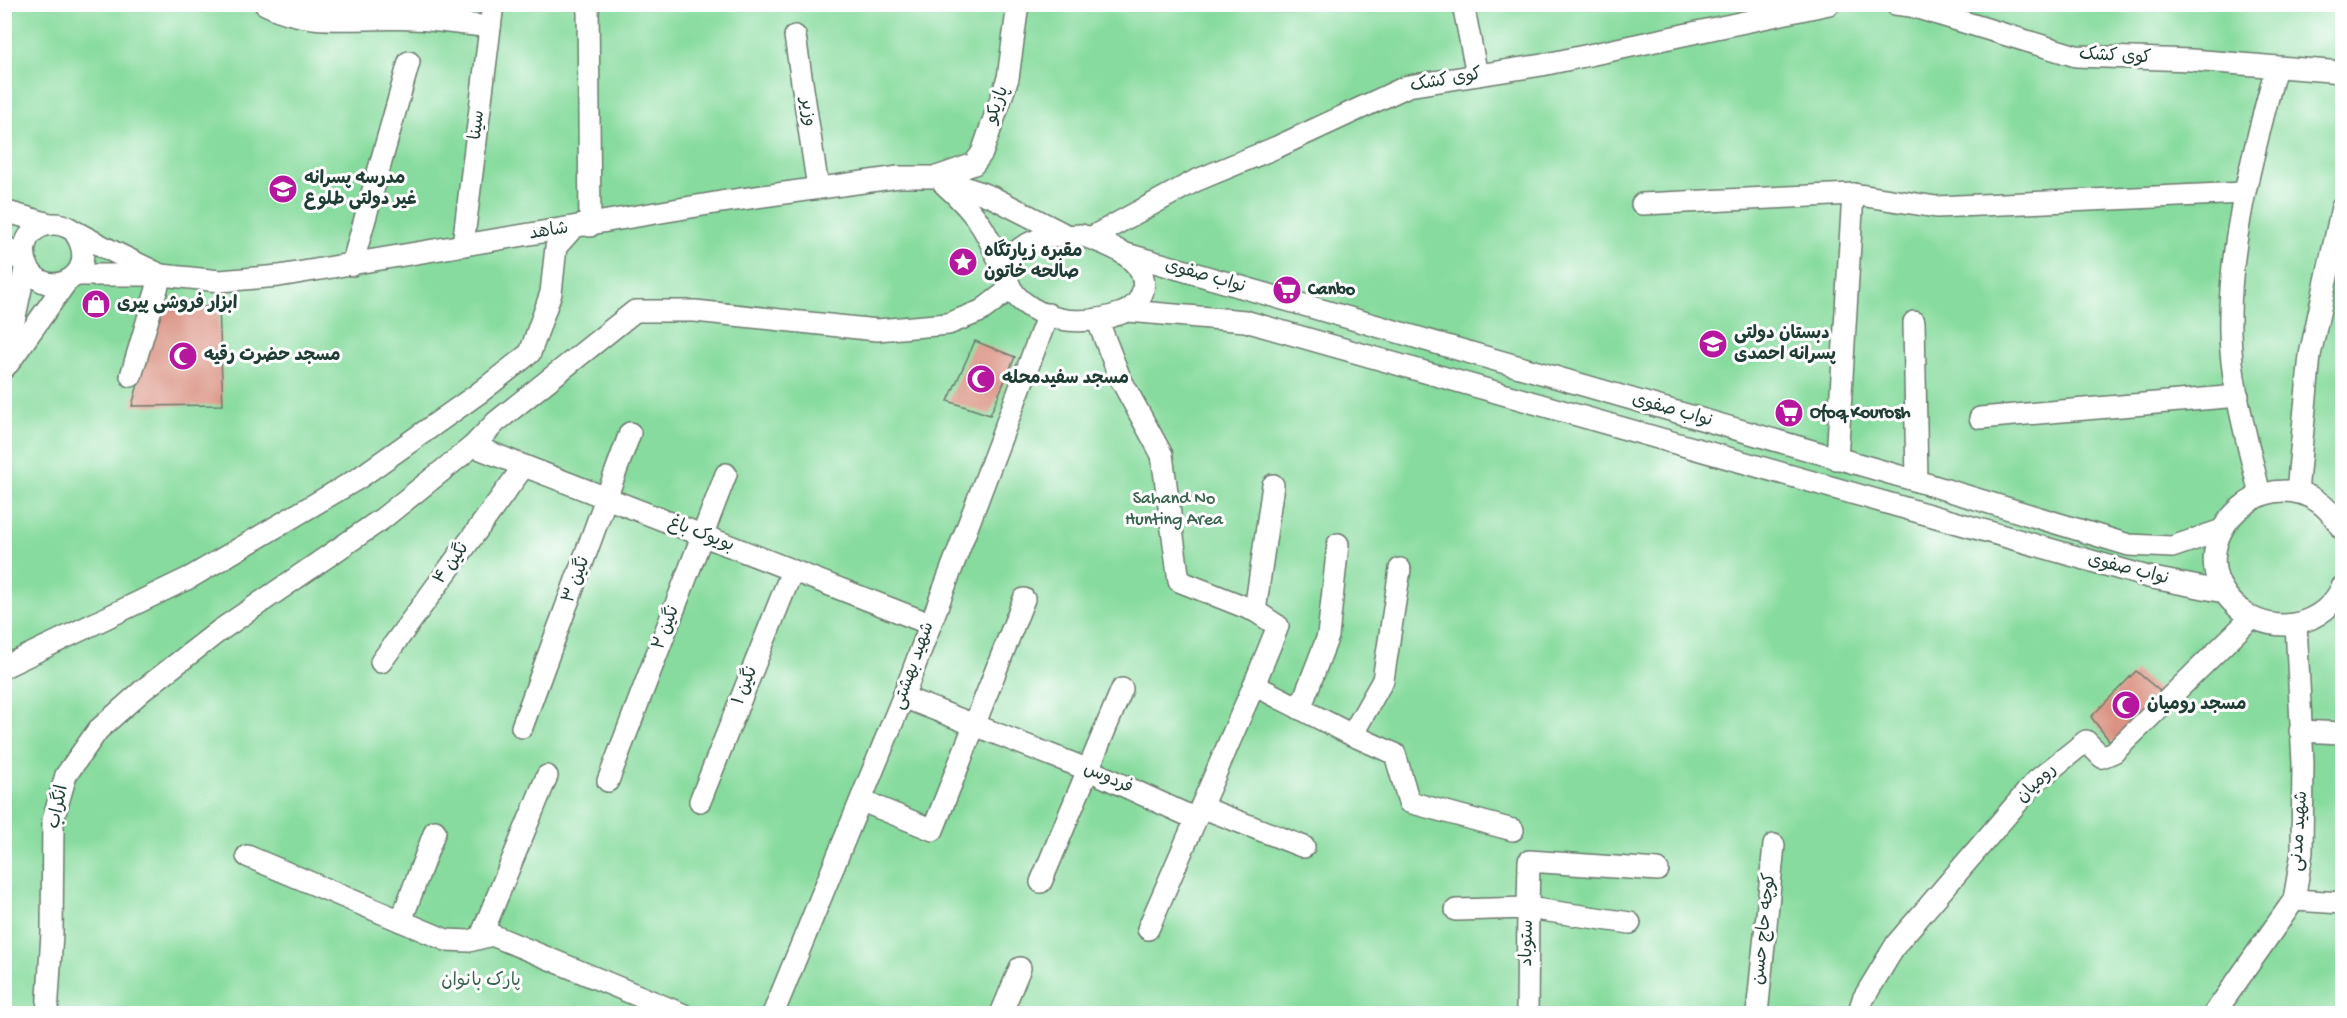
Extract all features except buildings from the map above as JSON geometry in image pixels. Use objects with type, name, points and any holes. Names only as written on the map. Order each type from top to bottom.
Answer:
[{"type":"street","name":"سینا","points":[[463,245],[493,4]]},
{"type":"street","points":[[4,667],[191,577],[359,478],[479,393],[530,353],[551,293],[556,247],[581,227],[588,4]]},
{"type":"street","name":"پازیکو","points":[[937,177],[974,164],[982,153],[1008,78],[1018,4]]},
{"type":"street","points":[[1462,4],[1477,75]]},
{"type":"street","name":"کوی کشک","points":[[1090,238],[1195,181],[1277,147],[1408,86],[1542,65],[1829,4]]},
{"type":"street","name":"کوی کشک","points":[[1895,4],[1911,6],[2076,56],[2343,72]]},
{"type":"street","points":[[270,6],[317,20],[347,11],[403,12],[490,27]]},
{"type":"street","name":"وزیر","points":[[795,36],[819,188]]},
{"type":"street","points":[[352,265],[410,62]]},
{"type":"street","points":[[2260,495],[2238,396],[2230,334],[2232,270],[2243,193],[2276,67]]},
{"type":"street","name":"شاهد","points":[[160,275],[220,281],[352,265],[819,188],[899,177],[937,177]]},
{"type":"street","points":[[937,177],[992,197],[1068,236]]},
{"type":"street","points":[[937,177],[971,208],[990,239],[1008,283],[1019,299],[1048,314],[1058,319],[1080,321],[1128,311],[1142,297],[1144,283],[1139,267],[1123,253],[1090,238],[1068,236],[1049,237],[1027,244],[1011,256],[1008,283]]},
{"type":"street","points":[[1642,204],[1853,194],[1936,207],[2243,193]]},
{"type":"street","points":[[1837,459],[1853,194]]},
{"type":"street","points":[[2297,492],[2310,356],[2343,207]]},
{"type":"street","points":[[4,211],[50,224],[59,224],[160,275]]},
{"type":"street","points":[[4,368],[26,265],[24,247],[34,231],[50,224]]},
{"type":"street","points":[[4,368],[80,268],[83,249],[75,233]]},
{"type":"street","points":[[4,245],[39,280],[48,284],[71,278],[160,275]]},
{"type":"street","name":"نواب صفوی","points":[[1123,253],[1917,481],[2129,545],[2172,547],[2222,530]]},
{"type":"street","points":[[131,376],[160,275]]},
{"type":"street","name":"انگراب","points":[[47,1014],[52,933],[53,820],[66,775],[98,730],[142,690],[219,631],[382,519],[473,446],[496,422],[635,310],[695,311],[877,330],[948,324],[981,311],[1008,283]]},
{"type":"street","name":"نواب صفوی","points":[[1128,311],[1245,321],[2043,548],[2148,576],[2224,592]]},
{"type":"street","name":"شهید بهشتی","points":[[773,1014],[903,697],[1048,314]]},
{"type":"street","points":[[1096,319],[1120,378],[1162,455],[1179,581],[1255,611],[1278,626],[1148,929]]},
{"type":"street","points":[[1914,322],[1917,481]]},
{"type":"street","points":[[479,393],[496,422]]},
{"type":"street","points":[[1980,417],[2238,396]]},
{"type":"street","name":"نگین ۳","points":[[522,727],[608,499],[630,433]]},
{"type":"street","name":"بویوک باغ","points":[[473,446],[930,624]]},
{"type":"street","name":"نگین ۴","points":[[381,662],[524,466]]},
{"type":"street","name":"نگین ۲","points":[[608,781],[726,474]]},
{"type":"street","points":[[1255,611],[1272,485]]},
{"type":"street","points":[[2340,518],[2317,500],[2297,492],[2278,491],[2260,495],[2244,503],[2231,515],[2222,530],[2216,550],[2217,572],[2224,592],[2251,618],[2273,625],[2296,624],[2313,618],[2328,608],[2343,587]]},
{"type":"street","points":[[1300,709],[1328,636],[1338,544]]},
{"type":"street","points":[[1352,735],[1383,680],[1400,569]]},
{"type":"street","name":"نگین ۱","points":[[700,801],[792,571]]},
{"type":"street","points":[[862,801],[933,830],[1024,599]]},
{"type":"street","name":"رومیان","points":[[1858,1014],[1863,999],[1898,943],[2036,781],[2086,741],[2102,757],[2114,752],[2251,618]]},
{"type":"street","name":"شهید مدنی","points":[[2214,1014],[2294,900],[2302,852],[2303,763],[2296,624]]},
{"type":"street","points":[[1254,685],[1352,735],[1395,754],[1408,802],[1513,830]]},
{"type":"street","points":[[1041,882],[1122,689]]},
{"type":"street","name":"فردوس","points":[[903,697],[1199,813],[1304,847]]},
{"type":"street","points":[[2300,731],[2343,733]]},
{"type":"street","points":[[481,936],[547,776]]},
{"type":"street","points":[[401,921],[435,831]]},
{"type":"street","name":"کوچه حاج حسن","points":[[1757,1014],[1774,844]]},
{"type":"street","points":[[247,856],[446,940],[470,941],[492,934],[681,1014]]},
{"type":"street","points":[[1630,923],[1528,908],[1529,861],[1658,870]]},
{"type":"street","points":[[2294,900],[2343,903]]},
{"type":"street","name":"ستوباد","points":[[1456,910],[1528,908],[1527,1014]]},
{"type":"street","points":[[1001,1014],[1020,968]]},
{"type":"green space","name":"Sahand No Hunting Area","points":[[5,5],[2342,5],[2342,1013],[5,1014]]},
{"type":"place","name":"مدرسه پسرانه غیر دولتی طلوع","points":[[283,189]]},
{"type":"place","name":"مقبره زیارتگاه صالحه خاتون","points":[[963,262]]},
{"type":"place","name":"Canbo","points":[[1287,290]]},
{"type":"place","name":"ابزار فروشی پیری","points":[[96,304]]},
{"type":"place","name":"دبستان دولتی پسرانه احمدی","points":[[1713,344]]},
{"type":"place","name":"مسجد حضرت رقیه","points":[[183,356]]},
{"type":"place","name":"مسجد سفیدمحله","points":[[981,379]]},
{"type":"place","name":"Ofoq Kourosh","points":[[1789,413]]},
{"type":"place","name":"مسجد رومیان","points":[[2126,705]]},
{"type":"park label","name":"پارک بانوان","points":[[481,981]]}]
